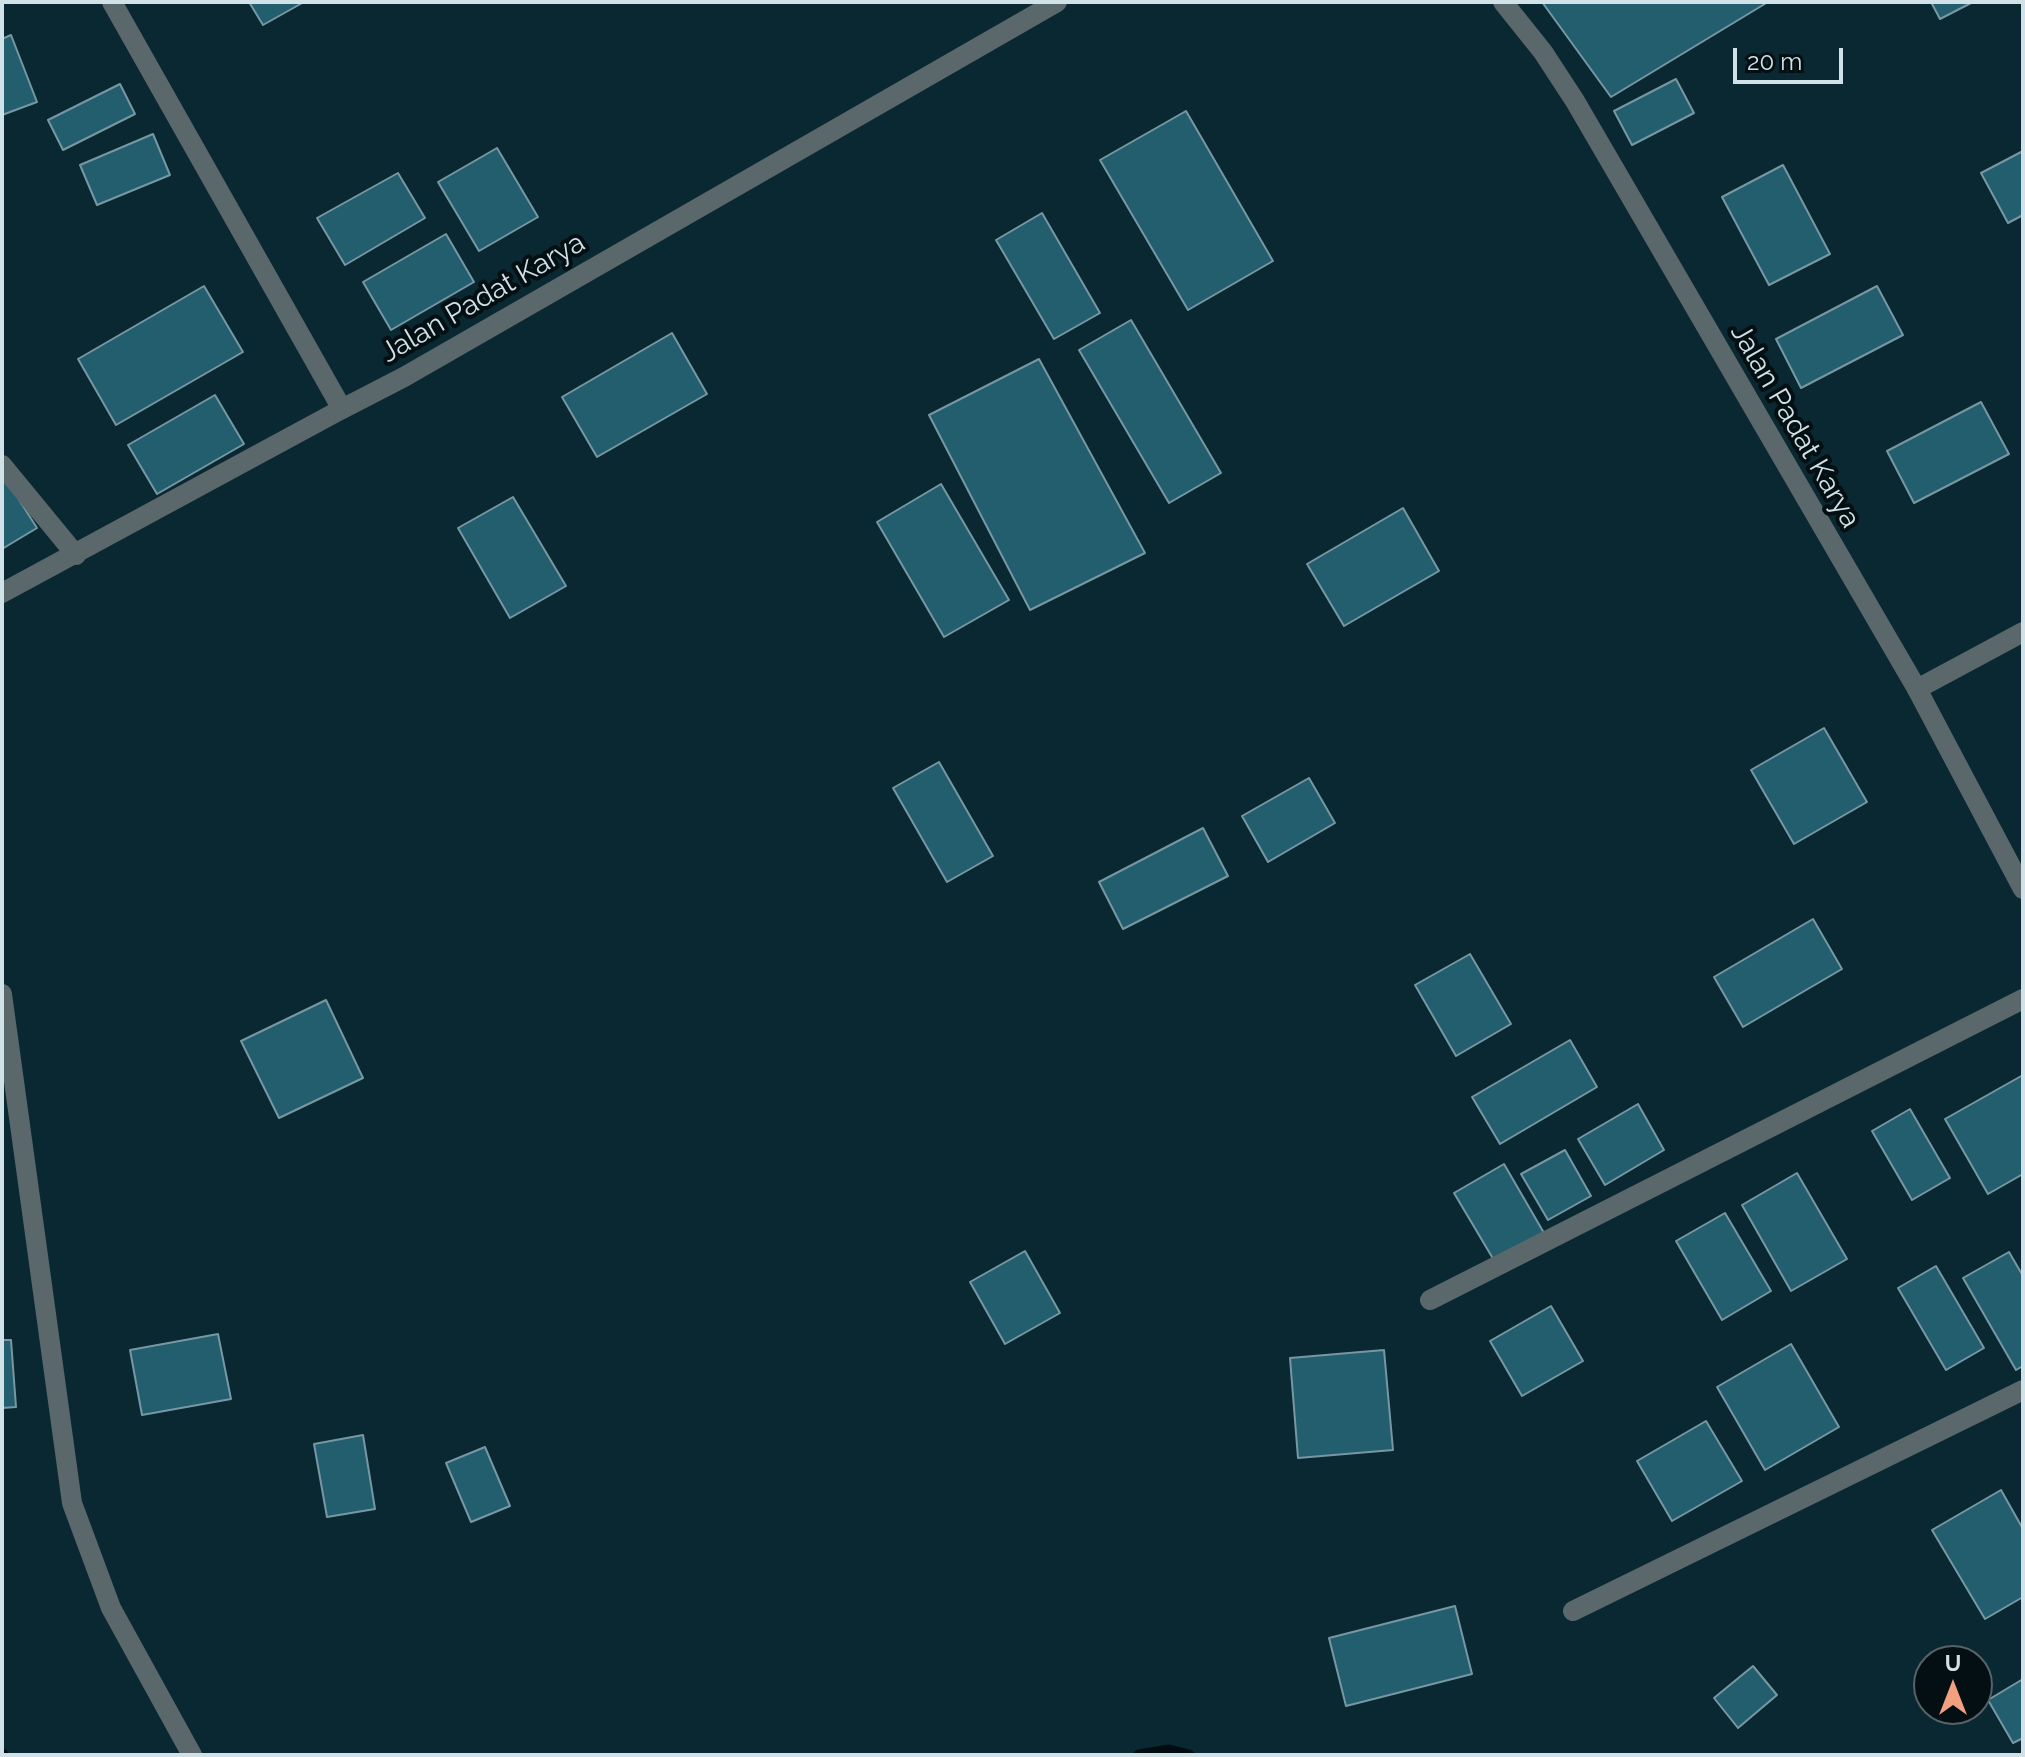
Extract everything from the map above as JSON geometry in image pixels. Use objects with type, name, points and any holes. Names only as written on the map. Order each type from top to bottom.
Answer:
[{"type":"street","points":[[112,2],[342,409]]},
{"type":"street","name":"Jalan Padat Karya","points":[[2,593],[404,377],[1057,2]]},
{"type":"street","name":"Jalan Padat Karya","points":[[1503,2],[1543,52],[1575,101],[1917,689],[2023,889]]},
{"type":"street","points":[[2,465],[76,555]]},
{"type":"street","points":[[1917,689],[2023,632]]},
{"type":"street","points":[[2,994],[72,1503],[111,1608],[192,1755]]},
{"type":"street","points":[[1430,1300],[2023,999]]},
{"type":"street","points":[[1573,1611],[2023,1390]]},
{"type":"building","points":[[249,2],[304,2],[263,25]]},
{"type":"building","points":[[1542,2],[1768,2],[1611,97]]},
{"type":"building","points":[[1931,2],[1973,2],[1940,19]]},
{"type":"building","points":[[11,35],[37,102],[2,115],[2,39]]},
{"type":"building","points":[[1676,79],[1694,113],[1632,145],[1614,111]]},
{"type":"building","points":[[120,84],[135,114],[63,150],[48,120]]},
{"type":"building","points":[[1186,111],[1273,261],[1188,310],[1100,160]]},
{"type":"building","points":[[153,134],[170,175],[97,205],[80,165]]},
{"type":"building","points":[[497,148],[538,217],[479,251],[438,182]]},
{"type":"building","points":[[2023,151],[2023,215],[2008,223],[1981,173]]},
{"type":"building","points":[[1783,165],[1830,254],[1769,285],[1722,197]]},
{"type":"building","points":[[398,173],[425,218],[345,265],[317,218]]},
{"type":"building","points":[[1042,213],[1100,313],[1054,339],[996,240]]},
{"type":"building","points":[[446,234],[474,282],[391,330],[363,282]]},
{"type":"building","points":[[204,286],[243,352],[116,425],[78,359]]},
{"type":"building","points":[[1877,286],[1903,335],[1801,388],[1776,339]]},
{"type":"building","points":[[1131,320],[1221,473],[1169,503],[1079,350]]},
{"type":"building","points":[[672,333],[707,394],[597,457],[562,397]]},
{"type":"building","points":[[1039,359],[1145,553],[1030,610],[929,415]]},
{"type":"building","points":[[215,395],[244,444],[157,494],[128,445]]},
{"type":"building","points":[[1981,402],[2009,454],[1914,503],[1887,451]]},
{"type":"building","points":[[6,479],[37,528],[2,549],[2,481]]},
{"type":"building","points":[[941,484],[1009,600],[944,637],[877,522]]},
{"type":"building","points":[[513,497],[566,586],[510,618],[458,528]]},
{"type":"building","points":[[1403,508],[1439,571],[1344,626],[1307,564]]},
{"type":"building","points":[[1824,728],[1867,802],[1794,844],[1751,770]]},
{"type":"building","points":[[939,762],[993,856],[947,882],[893,788]]},
{"type":"building","points":[[1309,778],[1335,823],[1268,862],[1242,816]]},
{"type":"building","points":[[1203,828],[1228,876],[1123,929],[1099,882]]},
{"type":"building","points":[[1813,919],[1842,969],[1743,1027],[1714,977]]},
{"type":"building","points":[[1470,954],[1511,1024],[1456,1056],[1415,985]]},
{"type":"building","points":[[326,1000],[363,1078],[279,1118],[241,1041]]},
{"type":"building","points":[[1570,1040],[1597,1087],[1500,1144],[1472,1097]]},
{"type":"building","points":[[2023,1075],[2023,1174],[1988,1194],[1945,1119]]},
{"type":"building","points":[[1638,1104],[1664,1150],[1605,1185],[1578,1139]]},
{"type":"building","points":[[1910,1109],[1950,1178],[1912,1200],[1872,1131]]},
{"type":"building","points":[[1565,1150],[1591,1196],[1548,1220],[1521,1174]]},
{"type":"building","points":[[1504,1164],[1544,1233],[1495,1262],[1454,1193]]},
{"type":"building","points":[[1797,1173],[1847,1259],[1791,1291],[1742,1205]]},
{"type":"building","points":[[1725,1213],[1771,1291],[1722,1320],[1676,1241]]},
{"type":"building","points":[[1025,1251],[1060,1313],[1005,1344],[970,1282]]},
{"type":"building","points":[[2009,1252],[2023,1276],[2023,1366],[2016,1370],[1963,1278]]},
{"type":"building","points":[[1936,1266],[1984,1348],[1946,1370],[1898,1288]]},
{"type":"building","points":[[1551,1306],[1583,1361],[1522,1396],[1490,1341]]},
{"type":"building","points":[[218,1334],[231,1399],[142,1415],[130,1350]]},
{"type":"building","points":[[2,1340],[11,1340],[16,1407],[2,1408]]},
{"type":"building","points":[[1791,1344],[1839,1427],[1765,1470],[1717,1387]]},
{"type":"building","points":[[1384,1350],[1393,1450],[1298,1458],[1290,1358]]},
{"type":"building","points":[[1706,1421],[1742,1481],[1672,1521],[1637,1461]]},
{"type":"building","points":[[363,1435],[375,1509],[327,1517],[314,1444]]},
{"type":"building","points":[[485,1447],[510,1506],[471,1522],[446,1463]]},
{"type":"building","points":[[2001,1490],[2023,1529],[2023,1597],[1985,1619],[1932,1530]]},
{"type":"building","points":[[1455,1606],[1472,1674],[1346,1706],[1329,1638]]},
{"type":"building","points":[[1753,1666],[1777,1695],[1738,1728],[1714,1698]]},
{"type":"building","points":[[2023,1679],[2023,1738],[2013,1743],[1993,1709],[1993,1697]]},
{"type":"waterway","points":[[1139,1755],[1169,1750],[1189,1755]]}]
